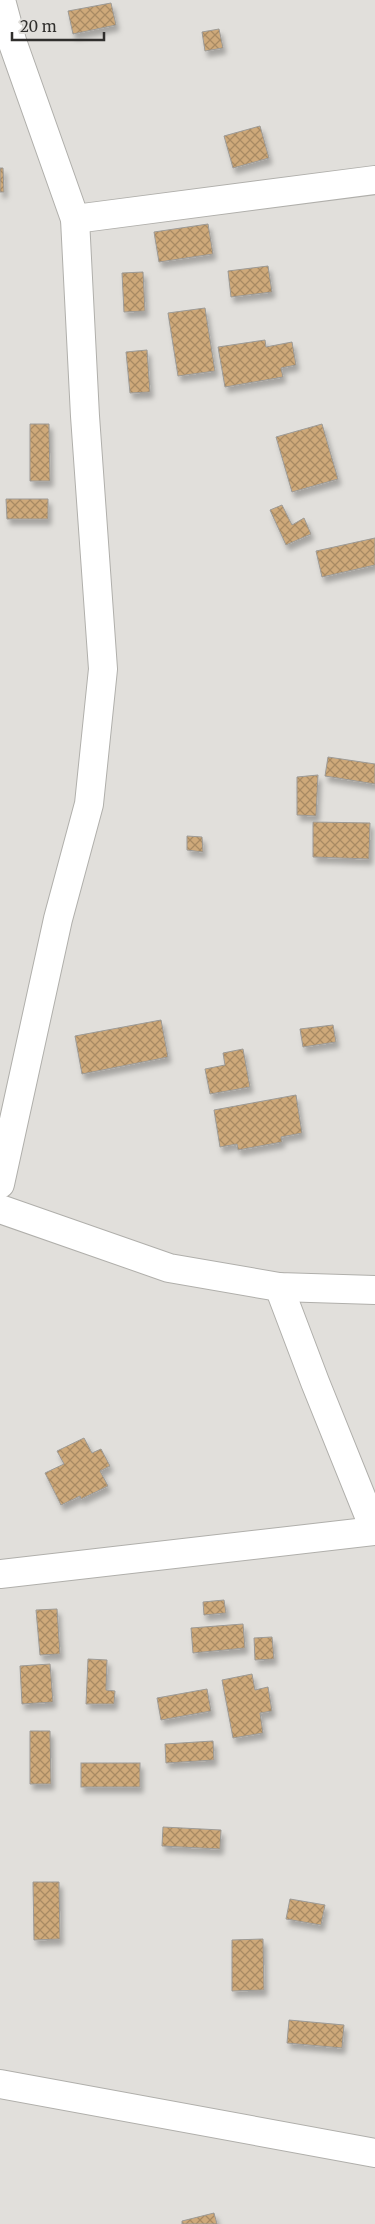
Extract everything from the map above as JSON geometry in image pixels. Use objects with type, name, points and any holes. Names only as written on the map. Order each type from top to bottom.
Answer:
[{"type":"street","points":[[0,1184],[58,919],[89,804],[104,669],[85,416],[75,219],[12,41],[1,0]]},
{"type":"street","points":[[75,219],[375,180]]},
{"type":"street","points":[[0,1209],[169,1268],[279,1288],[375,1290]]},
{"type":"street","points":[[0,1574],[375,1531],[314,1382],[279,1288]]},
{"type":"street","points":[[0,2084],[375,2153]]},
{"type":"building","points":[[111,3],[116,25],[73,34],[68,11]]},
{"type":"building","points":[[219,29],[223,48],[205,51],[202,32]]},
{"type":"building","points":[[260,126],[269,158],[233,168],[224,136]]},
{"type":"building","points":[[0,168],[3,168],[4,192],[0,192]]},
{"type":"building","points":[[208,224],[213,254],[159,262],[154,232]]},
{"type":"building","points":[[268,266],[272,292],[231,297],[228,271]]},
{"type":"building","points":[[143,272],[145,311],[124,312],[122,273]]},
{"type":"building","points":[[205,308],[215,371],[178,376],[168,313]]},
{"type":"building","points":[[265,340],[266,347],[292,342],[296,365],[281,368],[283,377],[225,387],[218,347]]},
{"type":"building","points":[[147,350],[150,392],[130,393],[126,352]]},
{"type":"building","points":[[30,424],[49,424],[50,481],[30,481]]},
{"type":"building","points":[[322,424],[338,479],[292,492],[276,437]]},
{"type":"building","points":[[6,499],[48,499],[48,519],[7,519]]},
{"type":"building","points":[[282,505],[292,525],[304,518],[311,534],[286,545],[270,510]]},
{"type":"building","points":[[375,538],[375,565],[322,577],[316,551]]},
{"type":"building","points":[[328,757],[375,764],[375,784],[325,776]]},
{"type":"building","points":[[318,775],[316,816],[297,815],[297,777]]},
{"type":"building","points":[[313,822],[370,823],[369,859],[313,857]]},
{"type":"building","points":[[187,836],[202,837],[203,852],[187,850]]},
{"type":"building","points":[[161,1020],[168,1057],[82,1074],[75,1036]]},
{"type":"building","points":[[333,1025],[336,1042],[303,1047],[300,1029]]},
{"type":"building","points":[[243,1049],[250,1087],[210,1094],[205,1069],[225,1065],[223,1053]]},
{"type":"building","points":[[296,1095],[302,1133],[281,1137],[282,1142],[238,1150],[237,1144],[220,1147],[214,1110]]},
{"type":"building","points":[[84,1438],[92,1453],[101,1449],[110,1466],[100,1471],[108,1486],[81,1499],[80,1496],[61,1505],[45,1473],[64,1464],[57,1451]]},
{"type":"building","points":[[224,1600],[226,1613],[204,1615],[203,1602]]},
{"type":"building","points":[[57,1609],[60,1654],[40,1655],[36,1610]]},
{"type":"building","points":[[243,1624],[245,1648],[193,1653],[191,1628]]},
{"type":"building","points":[[272,1637],[274,1659],[255,1660],[254,1638]]},
{"type":"building","points":[[88,1659],[107,1660],[106,1690],[115,1691],[114,1704],[86,1704]]},
{"type":"building","points":[[50,1664],[53,1702],[22,1704],[20,1666]]},
{"type":"building","points":[[252,1674],[255,1690],[268,1687],[272,1711],[260,1713],[263,1733],[233,1738],[222,1680]]},
{"type":"building","points":[[207,1689],[211,1711],[161,1720],[157,1698]]},
{"type":"building","points":[[30,1731],[50,1731],[51,1784],[30,1784]]},
{"type":"building","points":[[213,1741],[214,1760],[166,1763],[165,1744]]},
{"type":"building","points":[[81,1763],[140,1763],[140,1787],[81,1787]]},
{"type":"building","points":[[163,1827],[221,1830],[220,1849],[162,1846]]},
{"type":"building","points":[[33,1882],[59,1882],[60,1939],[34,1940]]},
{"type":"building","points":[[290,1899],[325,1905],[321,1925],[286,1919]]},
{"type":"building","points":[[263,1939],[264,1990],[232,1991],[232,1940]]},
{"type":"building","points":[[289,2020],[344,2025],[342,2048],[287,2043]]},
{"type":"building","points":[[214,2213],[217,2224],[182,2224],[182,2221]]}]
